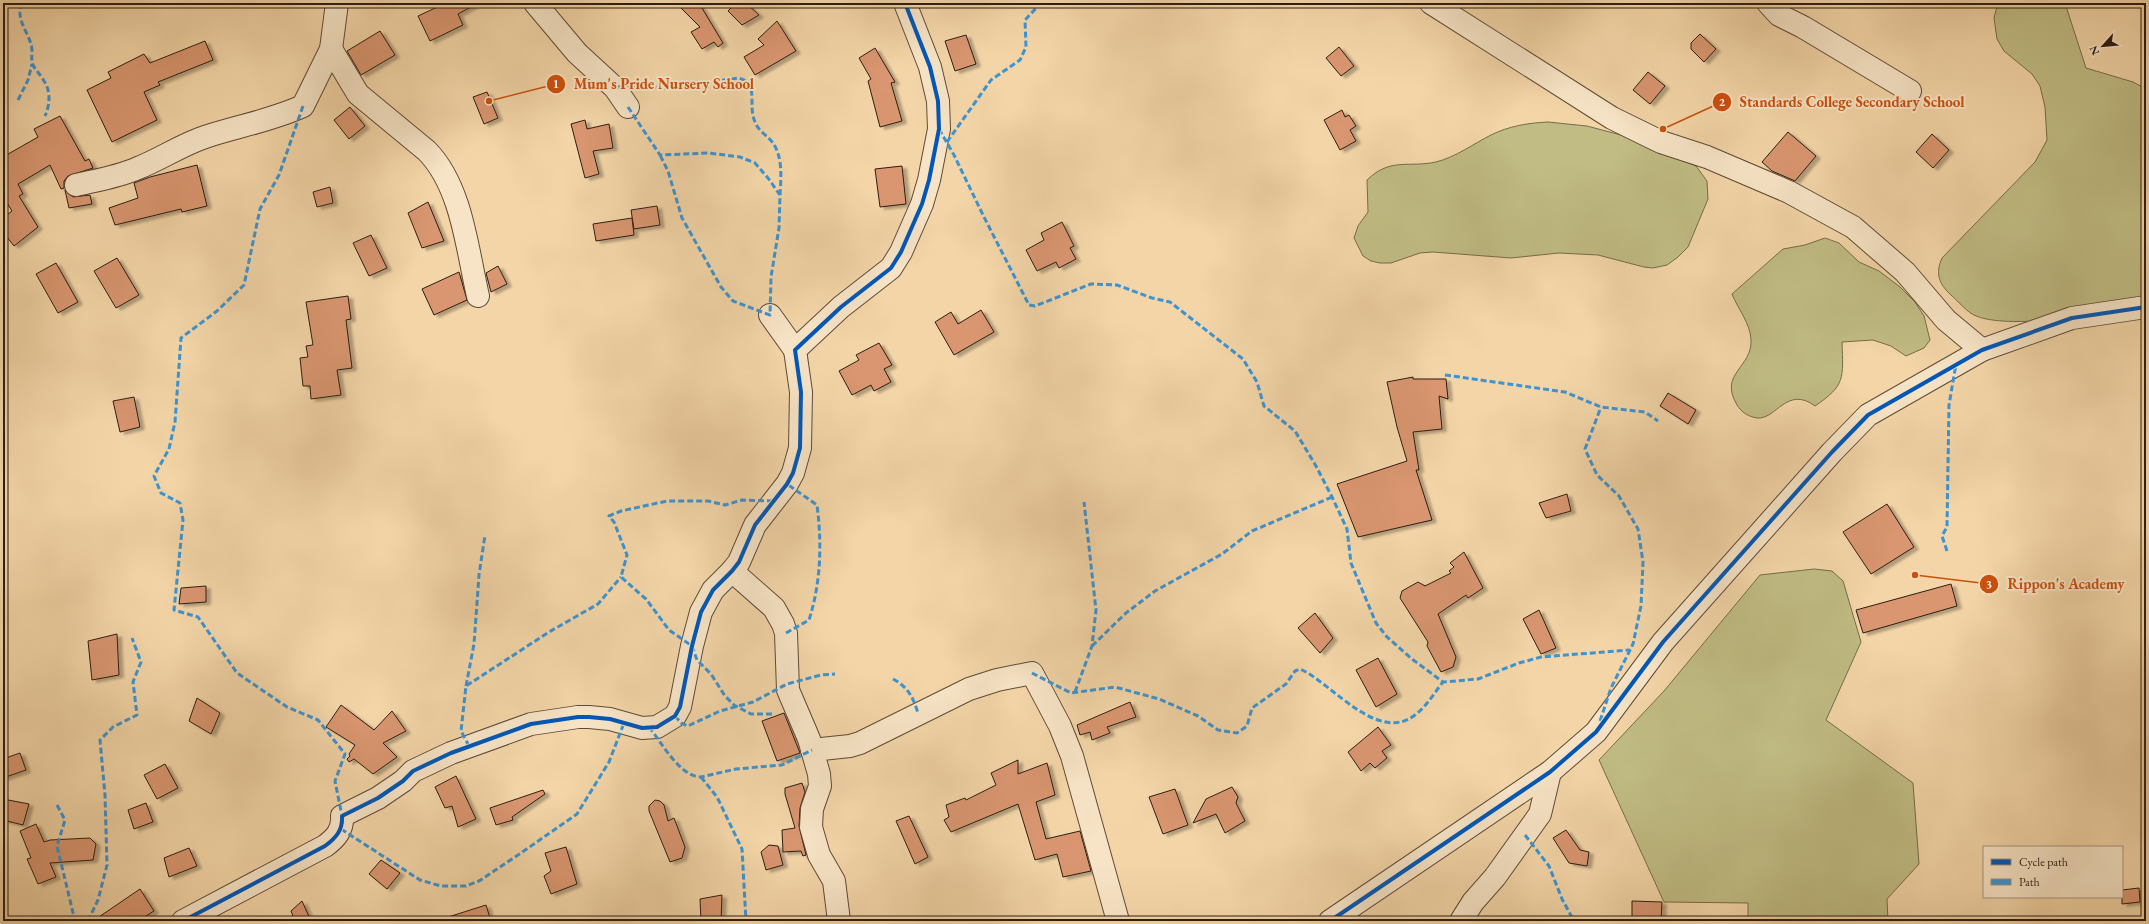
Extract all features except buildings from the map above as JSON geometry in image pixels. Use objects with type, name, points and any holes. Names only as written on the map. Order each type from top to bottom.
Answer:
[{"type":"street","points":[[76,185],[119,176],[140,168],[186,144],[245,125],[270,120],[303,106],[331,49],[337,3]]},
{"type":"street","points":[[535,3],[577,53],[615,88],[628,107]]},
{"type":"street","points":[[795,350],[841,307],[891,268],[901,252],[922,204],[930,180],[939,129],[938,101],[930,67],[905,3]]},
{"type":"street","points":[[1431,3],[1612,118],[1661,142],[1707,157],[1789,192],[1853,227],[1905,272],[1946,320],[1982,350]]},
{"type":"street","points":[[1768,3],[1779,15],[1803,27],[1910,91]]},
{"type":"street","points":[[331,49],[358,94],[427,151],[437,161],[448,179],[456,199],[478,296]]},
{"type":"street","points":[[1330,921],[1550,772],[1596,732],[1663,642],[1832,452],[1868,415],[1982,350],[2072,318],[2146,307]]},
{"type":"street","points":[[183,921],[325,846],[334,839],[341,829],[342,816],[378,798],[403,781],[413,771],[458,749],[531,724],[578,717],[600,717],[642,728],[657,727],[675,716],[680,707],[692,646],[701,612],[713,590],[732,571],[743,554],[755,525],[787,484],[798,459],[800,448],[801,392],[795,350],[770,315]]},
{"type":"street","points":[[732,571],[774,608],[786,633],[788,690],[812,750],[820,786],[812,809],[811,827],[820,855],[834,881],[839,921]]},
{"type":"street","points":[[812,750],[850,746],[969,689],[996,680],[1032,673],[1060,726],[1072,756],[1118,921]]},
{"type":"street","points":[[1461,921],[1473,902],[1495,877],[1540,814],[1550,772]]},
{"type":"shaded area","points":[[2001,3],[2065,3],[2086,68],[2133,82],[2146,89],[2146,309],[2058,320],[1989,320],[1974,315],[1968,311],[1947,291],[1941,283],[1939,278],[1939,269],[1942,258],[2035,162],[2047,140],[2045,107],[2040,86],[2032,74],[2004,51],[1997,39],[1994,18],[1996,10]]},
{"type":"shaded area","points":[[1548,122],[1587,126],[1621,135],[1696,166],[1707,181],[1708,199],[1688,247],[1667,265],[1653,268],[1598,255],[1559,253],[1511,258],[1433,252],[1420,253],[1391,263],[1371,261],[1363,256],[1354,238],[1358,226],[1368,212],[1367,180],[1376,173],[1384,168],[1392,166],[1426,164],[1443,160],[1505,129],[1526,124]]},
{"type":"shaded area","points":[[1825,238],[1839,243],[1859,262],[1879,271],[1900,287],[1915,302],[1924,316],[1930,340],[1924,348],[1906,356],[1891,346],[1873,340],[1842,342],[1843,364],[1840,380],[1837,386],[1825,399],[1815,406],[1797,399],[1789,401],[1764,417],[1751,417],[1739,408],[1732,394],[1731,385],[1747,357],[1751,339],[1746,322],[1732,294],[1783,249],[1805,245]]},
{"type":"shaded area","points":[[1814,569],[1832,571],[1843,581],[1861,642],[1826,720],[1913,783],[1919,864],[1887,899],[1888,921],[1748,921],[1748,903],[1664,902],[1599,760],[1664,691],[1760,575]]},
{"type":"marked path","points":[[22,3],[20,15],[31,44],[32,63],[48,89],[49,103],[45,116]]},
{"type":"marked path","points":[[947,142],[991,80],[1020,60],[1026,47],[1025,20],[1041,3]]},
{"type":"marked path","points":[[18,100],[28,80],[32,64]]},
{"type":"marked path","points":[[615,88],[626,85],[666,88],[739,78],[749,82],[752,92],[753,117],[758,128],[773,143],[780,162],[780,195]]},
{"type":"marked path","points":[[303,106],[279,175],[260,209],[244,285],[217,311],[181,338],[175,422],[169,449],[154,476],[161,493],[180,503],[183,520],[174,610],[198,617],[237,673],[287,707],[318,720],[345,754],[335,781],[342,816]]},
{"type":"marked path","points":[[628,107],[660,155],[709,153],[740,157],[755,163],[780,195],[779,228],[771,277],[770,315],[733,301],[721,287],[682,218],[668,171],[660,155]]},
{"type":"marked path","points":[[939,129],[954,155],[1029,305],[1035,306],[1091,284],[1117,285],[1152,298],[1170,302],[1243,359],[1257,382],[1264,406],[1295,431],[1316,466],[1332,497],[1347,529],[1351,563],[1376,623],[1387,637],[1412,659],[1443,682],[1478,679],[1519,663],[1541,657],[1630,650]]},
{"type":"marked path","points":[[1947,551],[1942,536],[1947,527],[1949,405],[1956,364]]},
{"type":"marked path","points":[[1445,375],[1565,392],[1601,407],[1645,412],[1658,421]]},
{"type":"marked path","points":[[1600,721],[1611,688],[1633,644],[1641,606],[1643,562],[1638,529],[1619,496],[1597,475],[1585,449],[1601,407]]},
{"type":"marked path","points":[[786,633],[809,620],[816,591],[820,549],[817,505],[787,484]]},
{"type":"marked path","points":[[1092,646],[1126,613],[1155,591],[1222,554],[1252,531],[1332,497]]},
{"type":"marked path","points":[[773,501],[742,500],[725,505],[708,501],[667,501],[621,511],[609,516],[614,522],[627,555],[621,577],[646,599],[669,630],[692,646],[697,660],[711,674],[725,696],[734,705],[751,714],[774,714]]},
{"type":"marked path","points":[[1075,692],[1092,646],[1096,610],[1084,502]]},
{"type":"marked path","points":[[466,686],[474,644],[479,575],[485,535]]},
{"type":"marked path","points":[[469,746],[461,731],[466,686],[549,632],[598,604],[621,577]]},
{"type":"marked path","points":[[88,921],[98,900],[107,865],[105,795],[100,740],[113,727],[137,715],[133,682],[141,662],[132,638]]},
{"type":"marked path","points":[[1032,673],[1071,693],[1115,687],[1159,699],[1198,716],[1218,730],[1237,733],[1247,726],[1252,708],[1286,684],[1295,671],[1300,669],[1313,676],[1355,708],[1370,717],[1386,722],[1400,722],[1415,715],[1427,704],[1443,682]]},
{"type":"marked path","points":[[675,716],[681,723],[688,726],[720,711],[753,702],[787,684],[821,675],[835,674]]},
{"type":"marked path","points":[[893,679],[903,685],[909,693],[918,713]]},
{"type":"marked path","points":[[341,829],[420,880],[441,886],[466,886],[479,881],[577,814],[609,762],[624,723]]},
{"type":"marked path","points":[[649,727],[672,758],[693,776],[701,777],[736,769],[782,765],[812,750]]},
{"type":"marked path","points":[[701,777],[717,797],[742,849],[746,921]]},
{"type":"marked path","points":[[57,805],[65,820],[57,846],[75,921]]},
{"type":"marked path","points":[[1525,835],[1549,866],[1562,899],[1574,921]]},
{"type":"cycle path","points":[[183,921],[325,846],[340,830],[342,816],[378,798],[403,781],[413,771],[451,753],[531,724],[578,717],[589,717],[610,719],[642,728],[657,727],[675,716],[680,707],[692,646],[701,612],[713,590],[739,562],[755,525],[787,484],[793,473],[800,448],[801,392],[795,350],[841,307],[891,268],[901,252],[922,204],[929,180],[939,129],[938,101],[930,67],[905,3]]},
{"type":"cycle path","points":[[1330,921],[1550,772],[1596,732],[1663,642],[1832,452],[1868,415],[1982,350],[2072,318],[2146,307]]},
{"type":"place","name":"Mum's Pride Nursery School","points":[[489,101]]},
{"type":"place","name":"Standards College Secondary School","points":[[1663,129]]},
{"type":"place","name":"Rippon's Academy","points":[[1915,575]]}]
